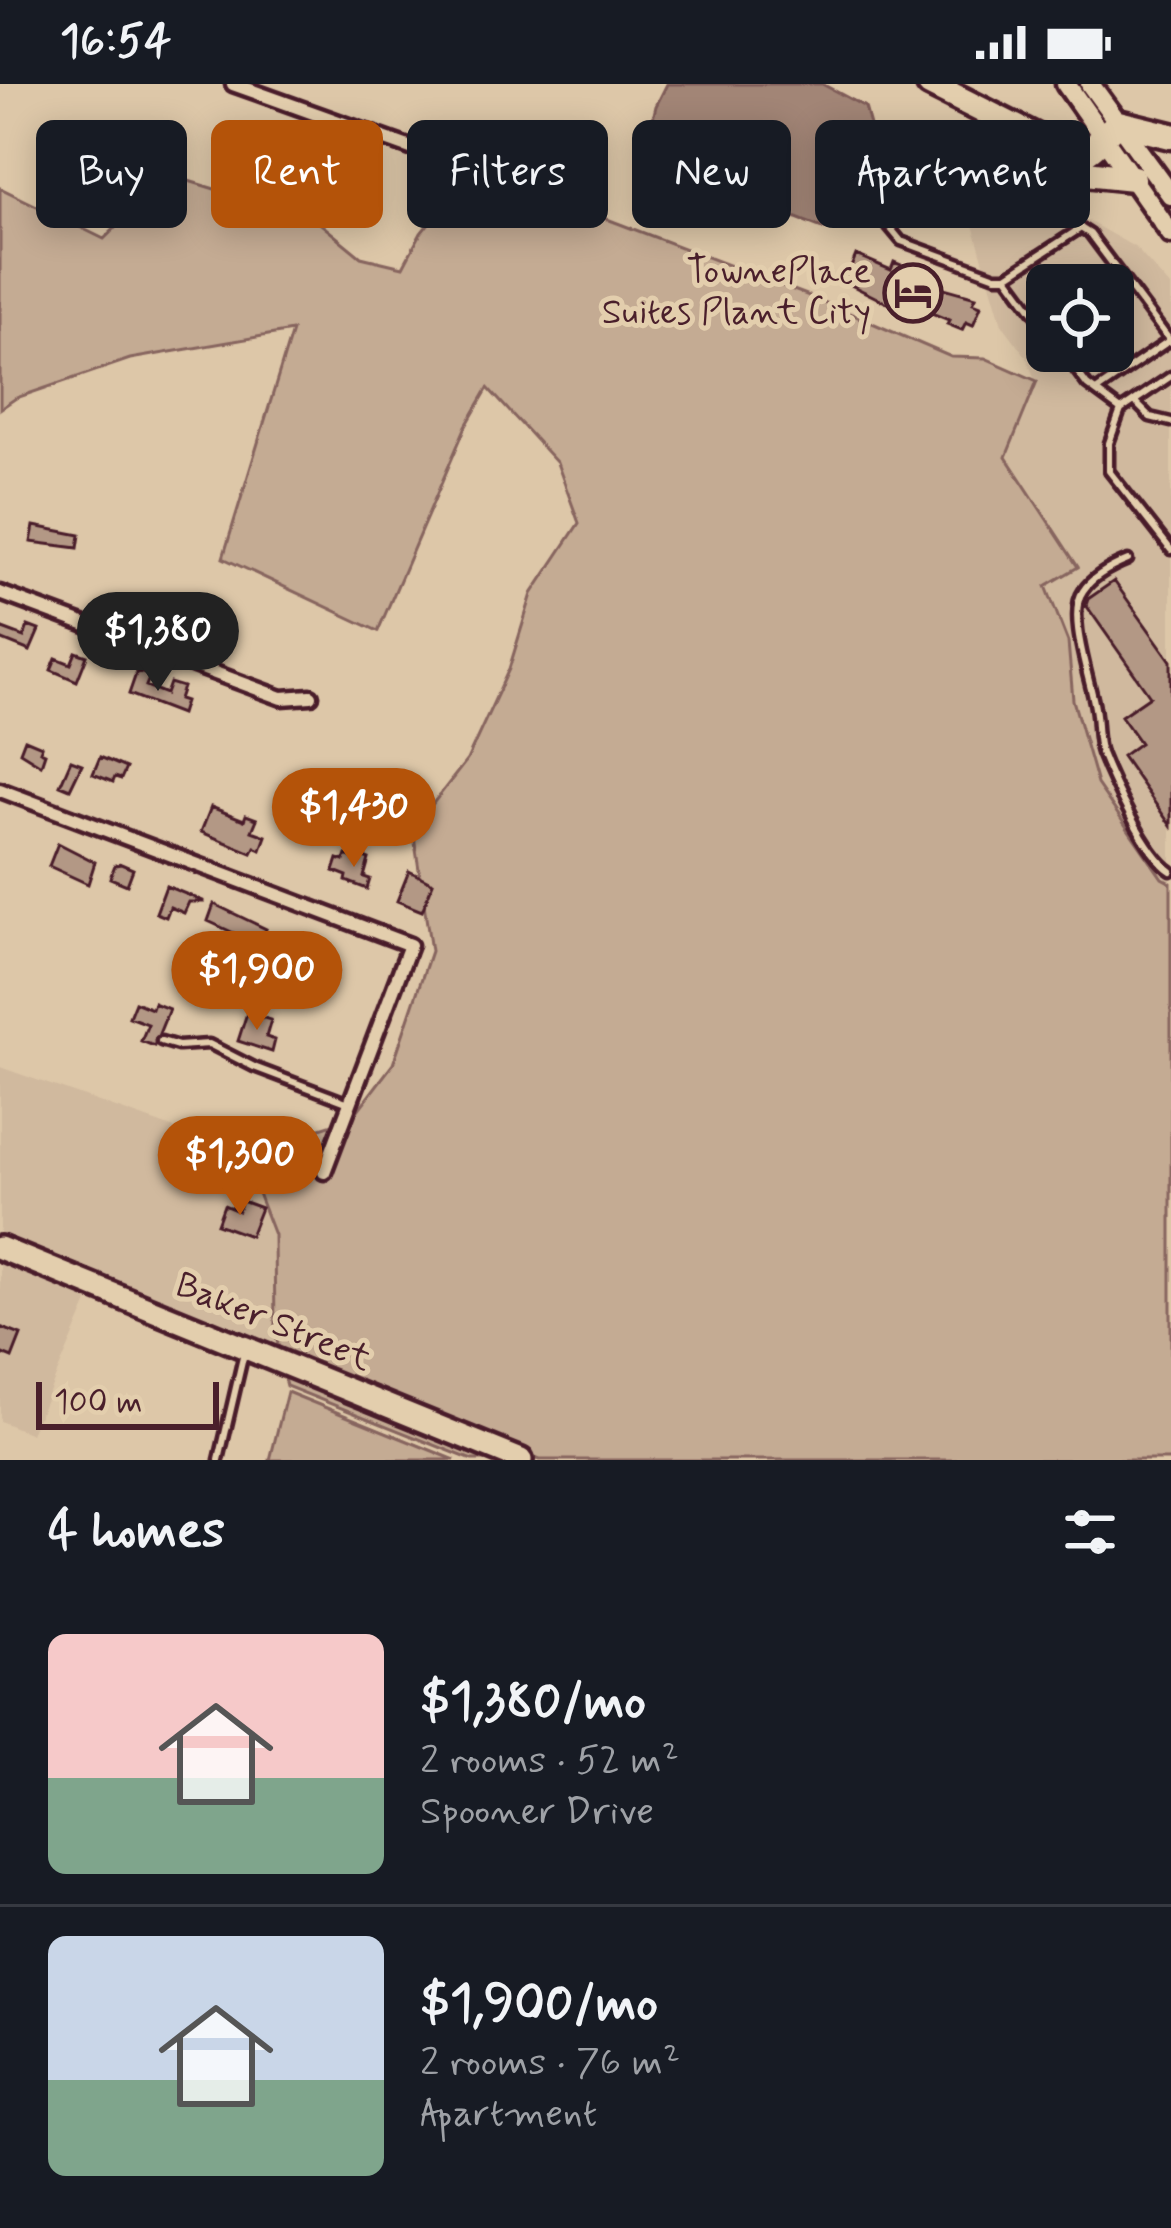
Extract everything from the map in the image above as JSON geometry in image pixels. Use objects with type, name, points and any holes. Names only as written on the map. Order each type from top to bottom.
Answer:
[{"type":"highway","points":[[918,84],[1076,172],[1133,178]]},
{"type":"highway","points":[[930,84],[1075,158],[1088,154],[1111,129],[1171,136]]},
{"type":"main road","points":[[1066,84],[1171,195]]},
{"type":"main road","points":[[1090,84],[1133,178],[1168,222]]},
{"type":"main road","name":"Baker Street","points":[[0,1248],[520,1460]]},
{"type":"street","points":[[232,84],[255,88],[407,146]]},
{"type":"street","points":[[0,593],[282,698],[311,696]]},
{"type":"street","points":[[0,790],[410,945],[324,1172]]},
{"type":"lane","points":[[890,228],[901,242],[996,276],[1007,276],[1081,228],[1090,234],[1170,341],[1096,391]]},
{"type":"lane","points":[[1007,276],[1026,302]]},
{"type":"lane","points":[[1080,372],[1121,410]]},
{"type":"lane","points":[[1171,376],[1121,410],[1109,443],[1109,471],[1171,550]]},
{"type":"lane","points":[[1134,401],[1150,417],[1171,422]]},
{"type":"lane","points":[[1128,560],[1112,566],[1082,591],[1077,609],[1082,650],[1099,749],[1154,853],[1171,872]]},
{"type":"lane","points":[[161,1041],[178,1046],[209,1044],[350,1104]]},
{"type":"lane","points":[[219,1460],[245,1348]]},
{"type":"shaded area","points":[[667,84],[822,84],[865,107],[869,120],[815,120],[815,225],[791,216],[791,120],[653,120]]},
{"type":"shaded area","points":[[187,181],[211,188],[211,228],[326,228],[361,257],[403,267],[425,228],[608,228],[608,219],[812,297],[951,357],[985,358],[1037,381],[1006,457],[1078,567],[1046,586],[1068,642],[1073,700],[1097,784],[1162,878],[1171,883],[1171,1460],[540,1460],[280,1354],[275,1331],[274,1235],[251,1175],[270,1144],[352,1118],[393,1064],[431,951],[413,829],[467,760],[509,669],[532,594],[579,523],[557,463],[488,388],[466,426],[378,631],[223,558],[292,331],[130,359],[16,398],[0,409],[0,188],[36,206],[36,228],[82,228],[104,239],[115,228],[187,228]]},
{"type":"shaded area","points":[[1090,222],[1136,248],[1171,288],[1171,883],[1162,878],[1097,784],[1073,700],[1068,642],[1046,586],[1078,567],[1006,457],[1036,382],[1032,372],[1134,372],[1134,264],[1026,264],[1026,356],[1002,324],[974,228],[1090,228]]},
{"type":"shaded area","points":[[0,1067],[260,1159],[251,1175],[274,1235],[275,1331],[280,1354],[0,1240]]},
{"type":"shaded area","points":[[0,1256],[92,1293],[31,1434],[0,1421]]},
{"type":"shaded area","points":[[282,1371],[502,1460],[472,1460],[286,1386]]},
{"type":"shaded area","points":[[287,1392],[455,1460],[270,1460]]},
{"type":"building","name":"TownePlace Suites Plant City","points":[[856,255],[891,270],[894,262],[913,270],[926,283],[976,297],[973,303],[981,306],[973,325],[966,322],[962,330],[902,301],[899,309],[845,282]]},
{"type":"building","points":[[34,526],[80,535],[78,548],[31,542]]},
{"type":"building","points":[[1114,581],[1171,661],[1171,826],[1122,756],[1140,743],[1121,716],[1150,696],[1086,605]]},
{"type":"building","points":[[28,626],[39,630],[30,651],[0,639],[0,628],[24,637]]},
{"type":"building","points":[[76,652],[87,656],[77,681],[51,670],[56,658],[71,664]]},
{"type":"building","points":[[137,671],[150,676],[146,686],[166,694],[170,683],[183,687],[181,714],[129,694]]},
{"type":"building","points":[[25,739],[42,746],[41,765],[20,752]]},
{"type":"building","points":[[100,757],[126,768],[121,779],[115,777],[113,782],[93,774]]},
{"type":"building","points":[[71,760],[82,764],[70,789],[60,785]]},
{"type":"building","points":[[211,807],[244,820],[246,815],[257,819],[252,831],[266,836],[261,850],[255,847],[252,853],[201,832]]},
{"type":"building","points":[[58,843],[95,862],[88,884],[49,866]]},
{"type":"building","points":[[356,854],[369,859],[364,877],[370,879],[367,889],[334,871],[338,859],[344,861],[346,855],[355,859]]},
{"type":"building","points":[[115,865],[133,869],[127,885],[110,878]]},
{"type":"building","points":[[409,871],[433,883],[422,911],[397,901]]},
{"type":"building","points":[[166,886],[203,902],[189,902],[184,913],[170,907],[166,917],[156,913]]},
{"type":"building","points":[[214,904],[266,929],[261,940],[251,936],[249,940],[208,921]]},
{"type":"building","points":[[281,941],[336,968],[330,981],[285,958],[281,967],[272,963]]},
{"type":"building","points":[[135,1002],[169,1009],[154,1046],[141,1041],[148,1024],[129,1017]]},
{"type":"building","points":[[247,1013],[271,1020],[266,1037],[275,1040],[272,1052],[238,1041]]},
{"type":"building","points":[[242,1201],[261,1208],[250,1236],[217,1224],[224,1205],[238,1211]]},
{"type":"building","points":[[0,1327],[21,1335],[12,1358],[0,1353]]},
{"type":"place","name":"TownePlace Suites Plant City","points":[[913,293]]}]
